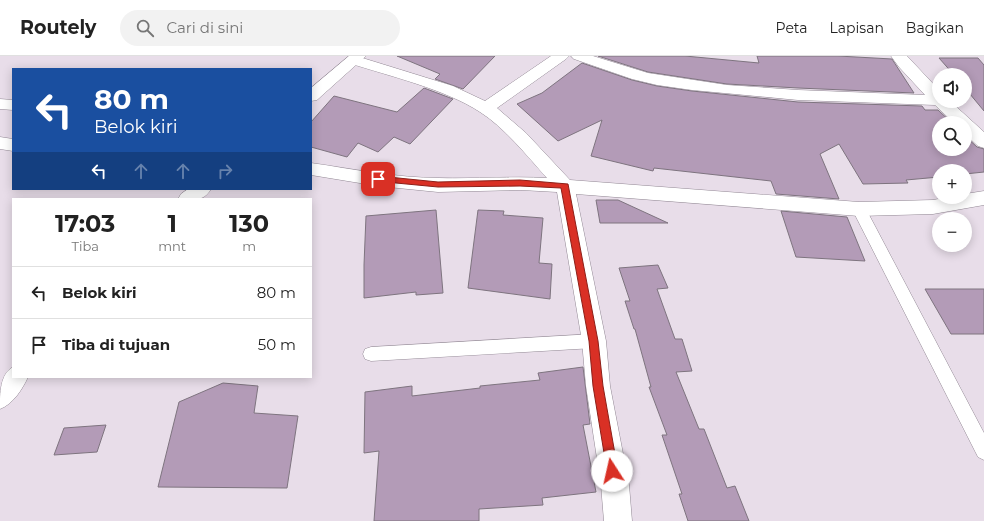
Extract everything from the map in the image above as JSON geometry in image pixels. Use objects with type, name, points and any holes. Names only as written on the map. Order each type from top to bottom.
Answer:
[{"type":"street","points":[[486,108],[561,56]]},
{"type":"street","points":[[579,56],[656,80],[727,90],[844,98],[932,100]]},
{"type":"street","points":[[899,56],[904,64],[932,93]]},
{"type":"street","points":[[312,95],[356,58],[447,89],[486,108],[520,137],[565,186],[594,341],[598,386],[614,485],[618,521]]},
{"type":"street","points":[[0,104],[12,105]]},
{"type":"street","points":[[947,108],[956,116]]},
{"type":"street","points":[[972,131],[984,142]]},
{"type":"street","points":[[0,143],[12,145]]},
{"type":"street","points":[[312,169],[378,179],[438,185],[520,183],[859,209],[933,207],[984,198]]},
{"type":"street","points":[[189,198],[200,190]]},
{"type":"street","points":[[0,398],[15,378]]},
{"type":"lane","points":[[859,209],[984,451]]},
{"type":"lane","points":[[371,354],[594,341]]},
{"type":"building","points":[[397,56],[495,56],[463,89],[435,79],[440,74]]},
{"type":"building","points":[[598,56],[685,56],[759,63],[757,56],[838,56],[892,59],[914,93],[727,84],[648,72]]},
{"type":"building","points":[[939,58],[978,58],[984,65],[984,111],[972,96],[972,68],[948,68]]},
{"type":"building","points":[[582,63],[632,80],[657,86],[692,91],[798,102],[922,106],[925,110],[938,110],[944,116],[932,116],[932,156],[972,156],[972,142],[977,147],[984,149],[984,172],[972,173],[972,164],[932,164],[932,178],[906,180],[908,183],[863,184],[839,144],[820,154],[839,199],[776,194],[771,181],[654,168],[653,171],[591,156],[602,120],[558,141],[517,104],[542,93]]},
{"type":"building","points":[[424,88],[453,99],[410,144],[394,137],[378,152],[358,143],[347,157],[312,147],[312,121],[334,96],[397,112]]},
{"type":"building","points":[[596,200],[618,200],[668,223],[600,223]]},
{"type":"building","points":[[436,210],[443,293],[416,295],[416,292],[364,298],[366,216]]},
{"type":"building","points":[[478,210],[504,211],[503,215],[543,218],[539,263],[552,264],[550,299],[468,288]]},
{"type":"building","points":[[781,211],[847,217],[865,261],[796,257]]},
{"type":"building","points":[[658,265],[668,288],[657,289],[675,339],[682,339],[692,371],[676,372],[699,429],[704,429],[727,488],[735,486],[749,521],[688,521],[679,494],[682,494],[662,435],[667,435],[649,387],[651,387],[635,329],[625,301],[630,301],[619,268]]},
{"type":"building","points":[[925,289],[984,289],[984,334],[951,334]]},
{"type":"building","points":[[583,367],[590,424],[583,425],[596,492],[542,498],[543,505],[479,509],[479,521],[374,521],[379,451],[364,453],[365,392],[412,386],[412,396],[480,388],[480,386],[540,380],[538,373]]},
{"type":"building","points":[[223,383],[258,386],[254,413],[298,416],[287,488],[158,487],[179,402]]},
{"type":"building","points":[[106,425],[97,452],[54,455],[64,428]]},
{"type":"route","points":[[378,179],[438,185],[520,183],[565,186],[594,341],[598,386],[612,471]]}]
